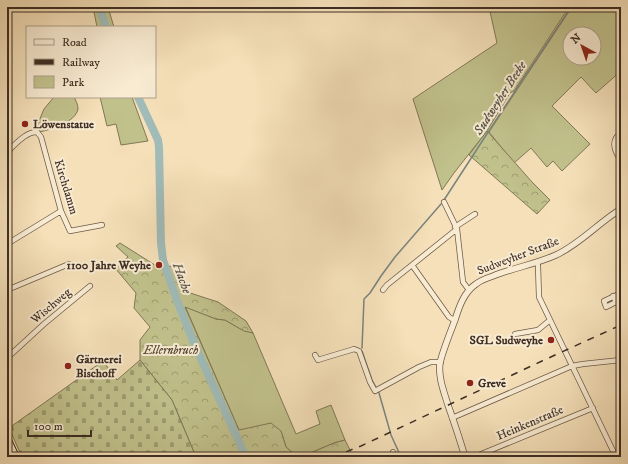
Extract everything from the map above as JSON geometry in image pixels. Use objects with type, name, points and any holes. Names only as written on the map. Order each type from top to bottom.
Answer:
[{"type":"main road","points":[[7,438],[16,457]]},
{"type":"street","name":"Kirchdamm","points":[[7,152],[25,136],[37,132],[42,140],[61,211],[70,231],[102,226]]},
{"type":"street","points":[[621,133],[616,138],[614,146],[621,160]]},
{"type":"street","points":[[444,202],[456,228],[463,282],[469,290]]},
{"type":"street","name":"Sudweyher Straße","points":[[465,457],[440,378],[441,362],[461,302],[469,290],[480,282],[499,273],[558,254],[573,245],[621,209]]},
{"type":"street","points":[[7,244],[61,211]]},
{"type":"street","points":[[383,290],[412,264],[475,214]]},
{"type":"street","points":[[537,262],[539,297],[616,457]]},
{"type":"street","points":[[7,290],[69,264]]},
{"type":"street","points":[[412,264],[449,317],[454,320]]},
{"type":"street","name":"Wischweg","points":[[7,358],[44,324],[90,286]]},
{"type":"street","points":[[613,296],[621,293]]},
{"type":"street","points":[[515,334],[538,330],[550,320]]},
{"type":"street","points":[[315,354],[318,360],[352,350],[358,351],[370,382],[377,390],[419,367],[431,362],[441,362]]},
{"type":"street","points":[[452,418],[572,366],[621,360]]},
{"type":"street","name":"Heinkenstraße","points":[[474,457],[593,408]]},
{"type":"green space","points":[[93,7],[109,7],[114,26],[97,26]]},
{"type":"green space","points":[[489,7],[569,7],[514,91],[510,93],[487,131],[442,190],[413,99],[497,43]]},
{"type":"green space","points":[[572,7],[621,7],[621,71],[596,93],[581,77],[552,106],[590,144],[562,171],[553,161],[547,167],[531,148],[514,163],[489,132]]},
{"type":"green space","points":[[53,98],[74,98],[78,107],[73,118],[62,125],[39,132],[36,128],[44,109]]},
{"type":"green space","points":[[100,98],[132,98],[148,141],[121,145],[116,124],[107,126]]},
{"type":"green space","points":[[487,131],[550,200],[537,214],[469,155]]},
{"type":"green space","name":"Ellernbruch","points":[[120,243],[158,267],[173,266],[184,291],[218,302],[246,321],[253,333],[244,331],[225,320],[216,319],[185,307],[239,430],[271,423],[281,431],[286,447],[297,457],[196,457],[172,400],[140,360],[140,340],[150,327],[134,308],[136,293],[115,268],[128,257],[116,246]]},
{"type":"green space","points":[[185,306],[216,319],[225,320],[239,328],[253,333],[296,434],[320,424],[316,411],[331,405],[345,440],[301,457],[297,457],[286,447],[281,431],[239,430]]},
{"type":"green space","points":[[140,360],[172,400],[196,457],[22,457],[9,428],[103,361],[117,380]]},
{"type":"green space","points":[[345,440],[353,456],[351,457],[301,457],[334,443]]},
{"type":"waterway","name":"Hache","points":[[99,7],[106,26]]},
{"type":"waterway","name":"Sudweyher Beeke","points":[[444,200],[571,7]]},
{"type":"waterway","name":"Hache","points":[[138,98],[158,140],[161,243],[163,260],[196,348],[246,457]]},
{"type":"waterway","name":"Sudweyher Beeke","points":[[362,348],[364,299],[370,293],[395,257],[441,204]]},
{"type":"waterway","name":"Sudweyher Beeke","points":[[362,351],[372,380],[379,393],[391,435],[401,457]]},
{"type":"railway","points":[[333,457],[361,446],[621,325]]},
{"type":"place","name":"Löwenstatue","points":[[25,124]]},
{"type":"place","name":"1100 Jahre Weyhe","points":[[159,265]]},
{"type":"place","name":"SGL Sudweyhe","points":[[551,340]]},
{"type":"place","name":"Gärtnerei Bischoff","points":[[68,366]]},
{"type":"place","name":"Greve","points":[[470,383]]}]
